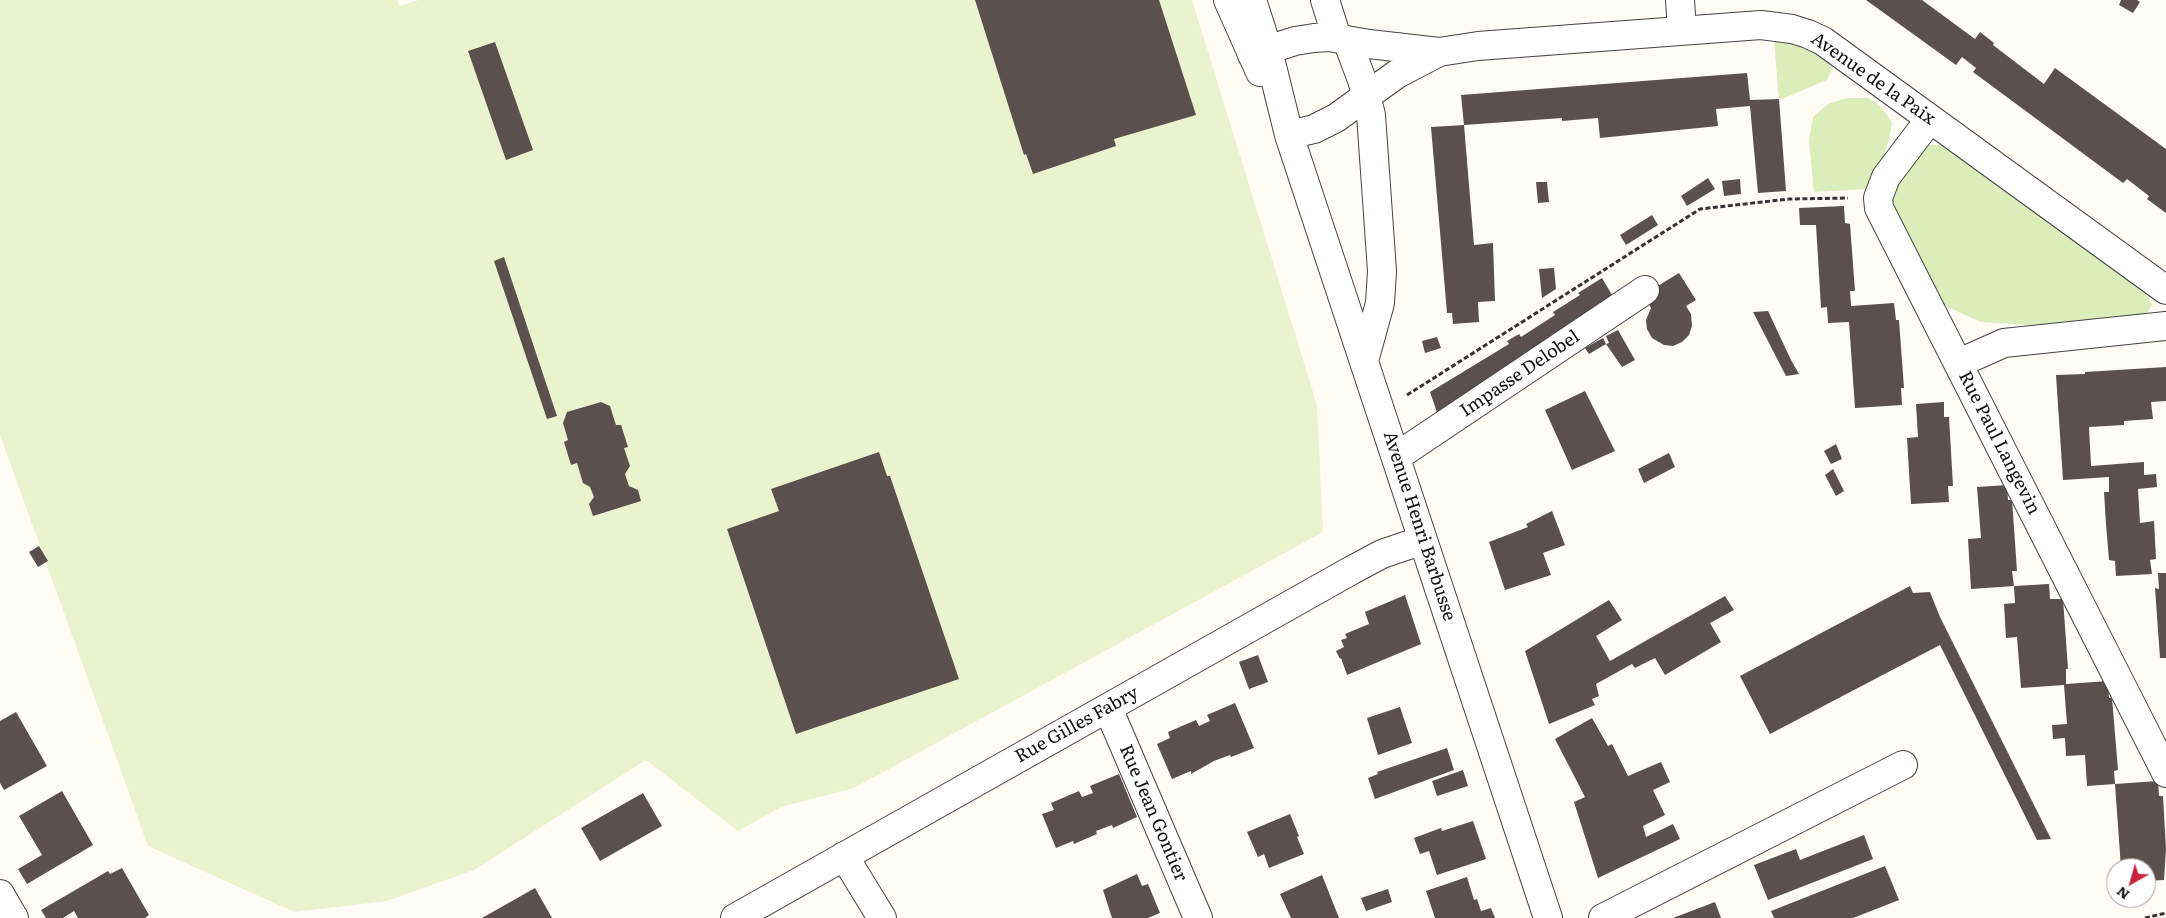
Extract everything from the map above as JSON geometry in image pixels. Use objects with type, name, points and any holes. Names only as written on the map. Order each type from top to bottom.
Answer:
[{"type":"street","name":"Avenue Henri Barbusse","points":[[1228,0],[1260,52]]},
{"type":"street","name":"Avenue Henri Barbusse","points":[[1252,0],[1260,52],[1548,918]]},
{"type":"street","points":[[1325,0],[1367,96],[1372,126],[1382,288],[1380,303],[1364,361]]},
{"type":"street","points":[[1680,0],[1682,31]]},
{"type":"street","name":"Avenue de la Paix","points":[[1260,52],[1314,38],[1342,39],[1439,52],[1478,46],[1761,25],[1775,26],[1808,34],[1823,42],[2166,290]]},
{"type":"street","name":"Avenue de la Paix","points":[[1289,135],[1326,124],[1348,111],[1398,74],[1439,52]]},
{"type":"street","name":"Rue Paul Langevin","points":[[1930,119],[1886,177],[1878,198],[1879,208],[2166,773]]},
{"type":"street","name":"Impasse Delobel","points":[[1396,457],[1645,290]]},
{"type":"street","points":[[1958,363],[2004,343],[2166,326]]},
{"type":"street","name":"Rue Gilles Fabry","points":[[735,918],[1382,554],[1423,540]]},
{"type":"street","name":"Rue Jean Gontier","points":[[1108,708],[1198,918]]},
{"type":"street","points":[[1603,918],[1903,766]]},
{"type":"street","points":[[844,856],[882,918]]},
{"type":"street","points":[[0,894],[14,918]]},
{"type":"path","points":[[2145,918],[2166,914]]},
{"type":"green space","points":[[0,0],[397,0],[399,6],[419,0],[1192,0],[1317,405],[1323,532],[854,788],[781,807],[738,831],[646,760],[474,870],[387,901],[294,912],[148,846],[0,435]]},
{"type":"green space","points":[[1774,40],[1792,40],[1809,47],[1827,61],[1832,69],[1827,80],[1779,100]]},
{"type":"green space","points":[[1847,98],[1868,98],[1881,107],[1892,122],[1889,140],[1882,160],[1867,189],[1814,192],[1809,141],[1813,117],[1828,104]]},
{"type":"green space","points":[[1930,145],[1944,145],[1963,158],[2146,293],[2152,305],[2144,317],[2133,320],[2029,325],[1981,322],[1945,306],[1921,269],[1889,202],[1917,153]]},
{"type":"building","points":[[975,0],[1159,0],[1196,115],[1114,139],[1116,146],[1033,174],[1026,154],[1024,155]]},
{"type":"building","points":[[1866,0],[1922,0],[1975,39],[1980,32],[1994,43],[1993,45],[2044,84],[2055,68],[2166,149],[2166,213],[2147,199],[2149,196],[2127,179],[2123,183],[1973,72],[1976,68],[1962,57],[1956,65]]},
{"type":"building","points":[[2121,0],[2137,0],[2140,2],[2133,13],[2119,5]]},
{"type":"building","points":[[495,42],[533,150],[506,160],[468,51]]},
{"type":"building","points":[[1747,73],[1750,100],[1779,99],[1786,191],[1758,193],[1750,106],[1716,109],[1718,126],[1600,138],[1598,118],[1562,121],[1562,118],[1464,125],[1461,95]]},
{"type":"building","points":[[1464,125],[1474,245],[1493,243],[1495,301],[1478,302],[1479,322],[1453,324],[1452,313],[1447,313],[1431,127]]},
{"type":"building","points":[[1708,178],[1715,189],[1687,206],[1681,196]]},
{"type":"building","points":[[1740,179],[1741,194],[1724,196],[1722,181]]},
{"type":"building","points":[[1536,182],[1547,182],[1549,202],[1538,203]]},
{"type":"building","points":[[1844,206],[1845,223],[1850,224],[1855,291],[1850,291],[1851,306],[1894,303],[1896,320],[1899,320],[1904,388],[1901,388],[1902,405],[1855,408],[1849,322],[1828,323],[1827,307],[1821,308],[1816,225],[1800,225],[1799,208]]},
{"type":"building","points":[[1652,215],[1658,225],[1626,245],[1620,235]]},
{"type":"building","points":[[504,257],[557,416],[547,419],[494,261]]},
{"type":"building","points":[[1554,268],[1556,289],[1542,298],[1539,269]]},
{"type":"building","points":[[1679,273],[1696,300],[1686,306],[1691,314],[1692,326],[1689,335],[1682,342],[1673,346],[1664,345],[1652,338],[1647,329],[1646,320],[1651,308],[1643,295]]},
{"type":"building","points":[[1602,278],[1615,300],[1439,418],[1430,392],[1509,344],[1507,341],[1519,334],[1521,337],[1555,315],[1553,312]]},
{"type":"building","points":[[1768,311],[1799,374],[1786,376],[1753,312]]},
{"type":"building","points":[[1618,330],[1635,360],[1622,367],[1606,344],[1609,343],[1606,336]]},
{"type":"building","points":[[1437,337],[1441,348],[1425,353],[1422,341]]},
{"type":"building","points":[[1603,338],[1606,344],[1589,354],[1585,348]]},
{"type":"building","points":[[2166,367],[2166,401],[2151,402],[2153,419],[2124,421],[2124,425],[2089,427],[2091,466],[2144,462],[2144,475],[2156,474],[2157,487],[2138,489],[2140,523],[2154,521],[2156,559],[2150,560],[2152,574],[2116,576],[2115,561],[2109,560],[2106,524],[2104,492],[2109,492],[2109,477],[2063,480],[2056,375]]},
{"type":"building","points":[[1585,391],[1615,451],[1572,470],[1545,410]]},
{"type":"building","points":[[601,402],[610,406],[616,425],[621,425],[628,447],[624,448],[630,466],[625,474],[629,486],[638,490],[641,501],[593,516],[589,504],[594,497],[590,487],[583,483],[577,463],[571,465],[564,442],[568,440],[563,423],[567,412]]},
{"type":"building","points":[[1944,402],[1944,417],[1949,417],[1953,486],[1948,486],[1949,502],[1911,504],[1907,438],[1918,437],[1916,404]]},
{"type":"building","points":[[1836,444],[1842,459],[1831,464],[1824,451]]},
{"type":"building","points":[[879,452],[887,476],[890,476],[959,679],[796,734],[727,529],[779,511],[771,489]]},
{"type":"building","points":[[1669,453],[1675,467],[1644,483],[1638,469]]},
{"type":"building","points":[[1833,469],[1844,491],[1836,496],[1825,475]]},
{"type":"building","points":[[2007,485],[2008,500],[2012,500],[2017,571],[2012,571],[2014,586],[1971,589],[1968,539],[1981,538],[1977,487]]},
{"type":"building","points":[[1552,511],[1565,545],[1543,553],[1551,575],[1505,590],[1489,542],[1528,527],[1526,524]]},
{"type":"building","points":[[39,546],[48,561],[38,567],[29,552]]},
{"type":"building","points":[[2158,573],[2166,573],[2166,658],[2160,658],[2155,588],[2159,589]]},
{"type":"building","points":[[2049,584],[2050,599],[2063,599],[2068,669],[2066,669],[2066,684],[2108,681],[2109,698],[2112,698],[2118,770],[2114,771],[2115,784],[2087,786],[2085,755],[2066,756],[2065,738],[2053,739],[2052,725],[2067,724],[2064,685],[2021,688],[2017,637],[2006,638],[2004,604],[2015,603],[2014,586]]},
{"type":"building","points":[[1910,586],[1913,593],[1930,592],[1940,617],[2051,839],[2037,840],[1940,645],[1770,734],[1740,676]]},
{"type":"building","points":[[1405,595],[1421,644],[1347,675],[1341,658],[1336,651],[1344,647],[1341,640],[1347,638],[1345,634],[1369,624],[1365,612]]},
{"type":"building","points":[[1725,596],[1734,610],[1710,623],[1721,642],[1665,675],[1655,658],[1635,668],[1632,664],[1596,684],[1599,696],[1592,699],[1595,705],[1549,724],[1525,651],[1609,600],[1622,620],[1596,636],[1610,661]]},
{"type":"building","points":[[1258,655],[1268,682],[1249,689],[1239,662]]},
{"type":"building","points":[[1235,703],[1254,748],[1214,761],[1191,774],[1191,771],[1172,779],[1157,744],[1170,738],[1168,732],[1196,720],[1199,726],[1210,721],[1207,715]]},
{"type":"building","points":[[1400,707],[1412,743],[1378,755],[1367,718]]},
{"type":"building","points":[[16,712],[47,766],[4,790],[0,783],[0,721]]},
{"type":"building","points":[[1592,718],[1608,746],[1612,744],[1628,776],[1661,762],[1670,782],[1653,790],[1665,815],[1643,826],[1646,837],[1673,824],[1680,839],[1598,878],[1574,802],[1585,797],[1555,739]]},
{"type":"building","points":[[1447,748],[1454,770],[1375,799],[1368,778],[1378,774],[1377,772]]},
{"type":"building","points":[[1463,770],[1468,786],[1437,796],[1432,781]]},
{"type":"building","points":[[1119,774],[1137,817],[1113,828],[1112,825],[1096,831],[1097,834],[1074,844],[1073,841],[1056,848],[1042,814],[1054,810],[1051,803],[1079,791],[1082,797],[1093,793],[1090,786]]},
{"type":"building","points":[[2158,781],[2159,796],[2163,796],[2166,849],[2164,880],[2156,880],[2156,858],[2120,858],[2115,784]]},
{"type":"building","points":[[62,791],[93,845],[27,884],[18,869],[42,855],[19,816]]},
{"type":"building","points":[[643,793],[662,826],[600,861],[581,828]]},
{"type":"building","points":[[1290,814],[1304,854],[1269,868],[1264,854],[1258,857],[1247,832]]},
{"type":"building","points":[[1473,821],[1486,859],[1437,875],[1429,851],[1420,854],[1414,838],[1441,828],[1442,831]]},
{"type":"building","points":[[1864,835],[1873,859],[1768,900],[1754,865],[1796,849],[1800,860]]},
{"type":"building","points":[[1885,866],[1899,900],[1853,918],[1774,918],[1771,911]]},
{"type":"building","points":[[122,868],[149,915],[145,918],[78,918],[74,911],[63,918],[46,918],[41,910],[108,871],[110,874]]},
{"type":"building","points":[[1137,874],[1142,886],[1148,884],[1160,913],[1148,918],[1112,918],[1103,890]]},
{"type":"building","points":[[1322,875],[1339,918],[1291,918],[1280,894]]},
{"type":"building","points":[[1467,877],[1474,900],[1477,899],[1481,911],[1491,908],[1495,918],[1435,918],[1426,891]]},
{"type":"building","points":[[535,888],[552,918],[482,918]]},
{"type":"building","points":[[1388,889],[1392,902],[1366,911],[1361,898]]},
{"type":"building","points":[[1715,902],[1721,918],[1673,918]]}]
